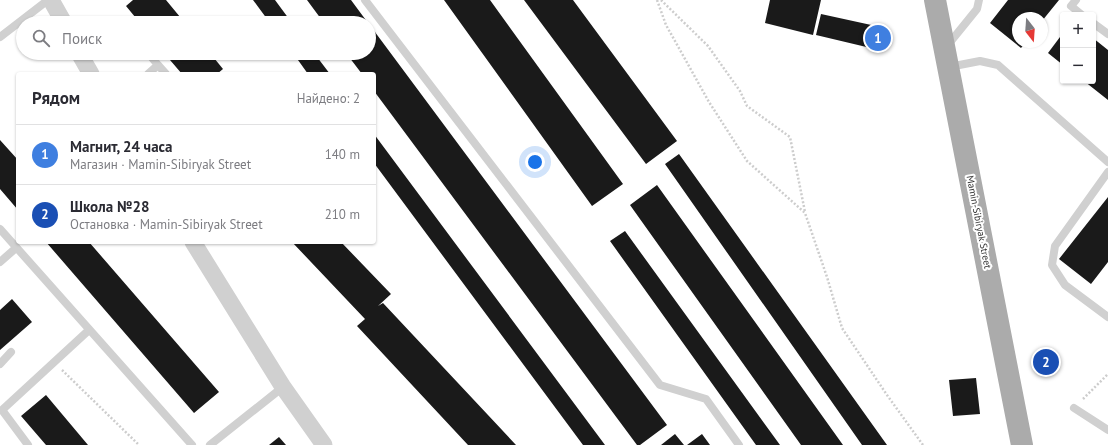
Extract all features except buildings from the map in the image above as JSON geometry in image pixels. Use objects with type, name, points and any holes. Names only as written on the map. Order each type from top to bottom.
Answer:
[{"type":"main road","name":"Mamin-Sibiryak Street","points":[[935,0],[1022,445]]},
{"type":"street","points":[[51,0],[60,16]]},
{"type":"street","points":[[84,60],[90,72]]},
{"type":"street","points":[[194,244],[283,387],[324,445]]},
{"type":"lane","points":[[27,16],[48,0]]},
{"type":"lane","points":[[365,0],[660,385],[706,399],[739,445]]},
{"type":"lane","points":[[979,0],[977,9],[946,58],[980,60],[998,65],[1108,162]]},
{"type":"lane","points":[[1076,0],[1071,6],[1078,12]]},
{"type":"lane","points":[[0,37],[16,25]]},
{"type":"lane","points":[[1096,25],[1108,34]]},
{"type":"lane","points":[[154,60],[164,72]]},
{"type":"lane","points":[[150,72],[158,65]]},
{"type":"lane","points":[[1108,172],[1055,246],[1052,265],[1065,286],[1108,317]]},
{"type":"lane","points":[[0,230],[192,445]]},
{"type":"lane","points":[[0,262],[16,248]]},
{"type":"lane","points":[[28,445],[2,410],[89,330]]},
{"type":"lane","points":[[0,364],[11,352]]},
{"type":"lane","points":[[210,445],[283,387]]},
{"type":"lane","points":[[1074,408],[1108,430]]},
{"type":"path","points":[[657,0],[666,25],[697,81],[747,161],[805,214]]},
{"type":"path","points":[[661,0],[708,46],[740,91],[747,106],[790,137],[805,214],[827,277],[842,328],[923,445]]},
{"type":"path","points":[[54,362],[139,445]]},
{"type":"path","points":[[1074,408],[1108,374]]},
{"type":"place","name":"Магнит, 24 часа","points":[[878,38]]},
{"type":"place","name":"Школа №28","points":[[1046,362]]}]
